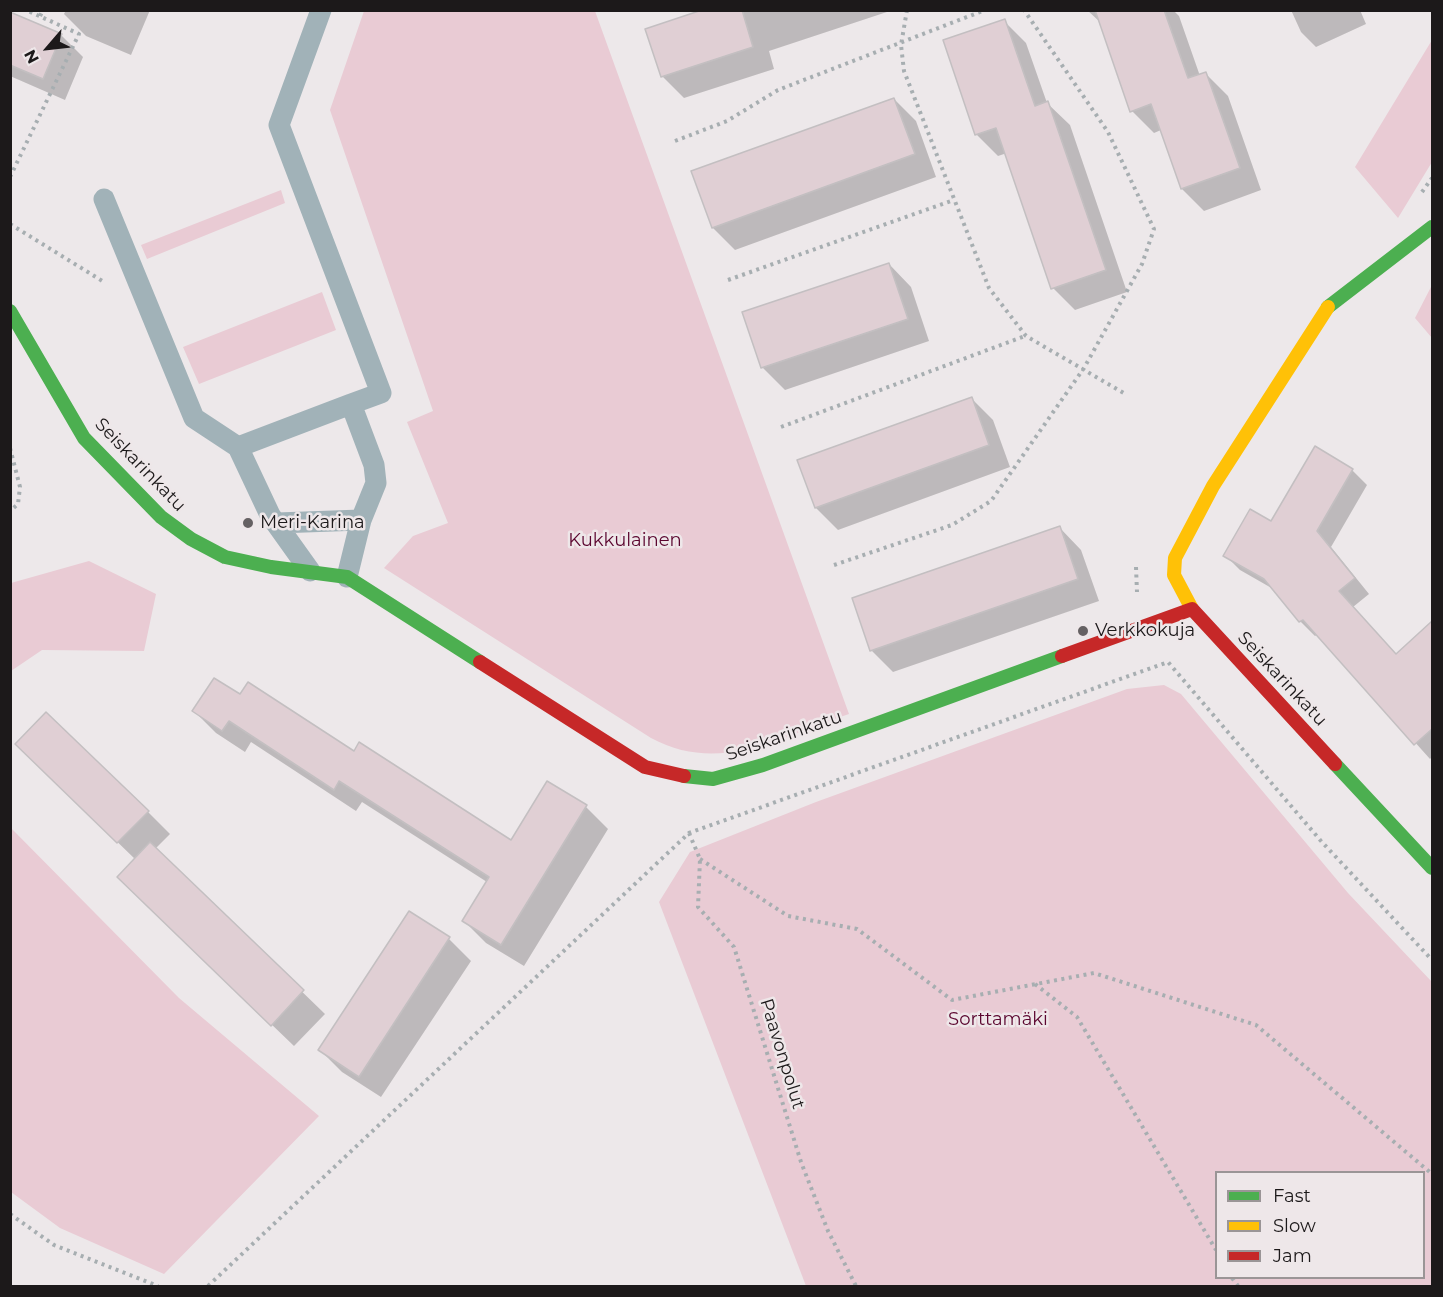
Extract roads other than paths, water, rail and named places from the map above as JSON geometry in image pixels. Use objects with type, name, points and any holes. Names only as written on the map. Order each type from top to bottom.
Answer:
[{"type":"street","points":[[1192,609],[1174,575],[1175,558],[1213,486],[1331,303],[1432,227]]},
{"type":"street","name":"Seiskarinkatu","points":[[10,311],[84,438],[161,517],[191,539],[225,556],[271,567],[347,577],[645,767],[678,776],[713,779],[763,765],[1192,609],[1432,868]]},
{"type":"lane","points":[[238,447],[381,393],[279,125],[321,10]]},
{"type":"lane","points":[[104,200],[194,418],[238,447],[277,523],[310,571]]},
{"type":"lane","points":[[347,577],[361,520],[376,483],[375,465],[351,404]]},
{"type":"lane","points":[[277,523],[361,520]]},
{"type":"place","name":"Meri-Karina","points":[[248,523]]},
{"type":"place","name":"Verkkokuja","points":[[1083,631]]},
{"type":"park label","name":"Kukkulainen","points":[[625,541]]},
{"type":"park label","name":"Sorttamäki","points":[[998,1020]]}]
